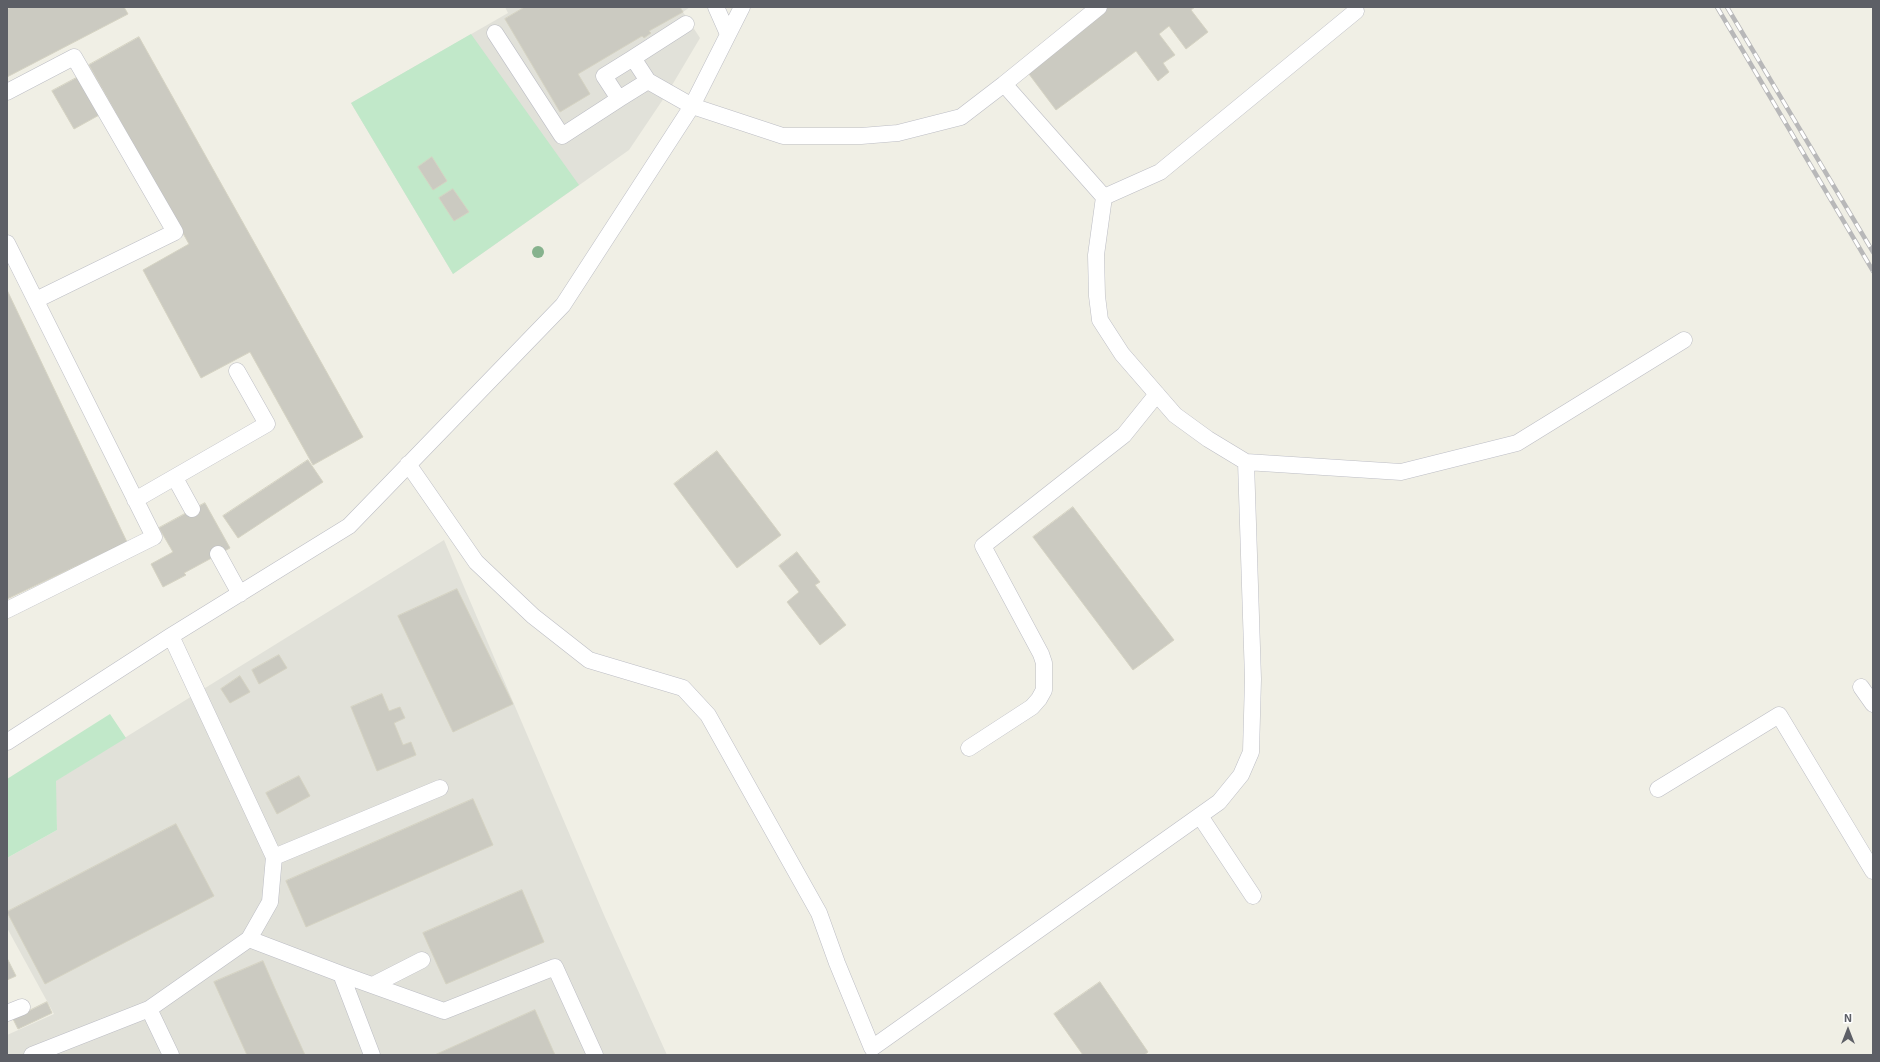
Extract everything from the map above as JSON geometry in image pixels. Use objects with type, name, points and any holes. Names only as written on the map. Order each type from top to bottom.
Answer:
[{"type":"lane","points":[[716,7],[728,34]]},
{"type":"lane","points":[[7,742],[171,636],[349,526],[563,305],[692,106],[742,7]]},
{"type":"lane","points":[[633,58],[648,81],[692,106],[784,136],[861,136],[898,133],[961,117],[1099,7]]},
{"type":"lane","points":[[1104,197],[1160,172],[1356,11]]},
{"type":"lane","points":[[619,99],[604,76],[686,24]]},
{"type":"lane","points":[[495,33],[562,136],[648,81]]},
{"type":"lane","points":[[7,92],[74,58],[175,232],[36,300]]},
{"type":"lane","points":[[1004,84],[1104,197],[1096,255],[1097,296],[1100,320],[1122,354],[1175,415],[1208,440],[1246,462],[1401,472],[1517,443],[1684,340]]},
{"type":"lane","points":[[7,243],[154,537],[7,610]]},
{"type":"lane","points":[[135,500],[267,424],[237,371]]},
{"type":"lane","points":[[969,748],[1032,707],[1044,690],[1045,674],[1041,654],[983,546],[1124,434],[1157,394]]},
{"type":"lane","points":[[408,464],[476,562],[533,616],[589,660],[683,688],[708,714],[819,913],[837,963],[872,1048],[1219,802],[1241,775],[1251,752],[1253,679],[1246,462]]},
{"type":"lane","points":[[175,478],[192,509]]},
{"type":"lane","points":[[218,554],[240,594]]},
{"type":"lane","points":[[32,1055],[150,1009],[249,939],[270,902],[274,857],[171,636]]},
{"type":"lane","points":[[1861,687],[1873,704]]},
{"type":"lane","points":[[1658,789],[1779,715],[1873,871]]},
{"type":"lane","points":[[274,857],[440,788]]},
{"type":"lane","points":[[1200,816],[1253,896]]},
{"type":"lane","points":[[249,939],[444,1011],[555,967],[595,1055]]},
{"type":"lane","points":[[373,985],[422,960]]},
{"type":"lane","points":[[341,974],[372,1055]]},
{"type":"lane","points":[[7,1014],[22,1007]]},
{"type":"lane","points":[[150,1009],[171,1055]]},
{"type":"shaded area","points":[[505,7],[690,7],[683,12],[700,38],[668,92],[629,150],[453,274],[351,103],[508,13]]},
{"type":"shaded area","points":[[444,540],[604,915],[667,1055],[7,1055],[7,1035],[54,1014],[7,928],[7,858],[57,830],[55,781]]},
{"type":"green space","points":[[471,34],[579,185],[453,274],[351,103]]},
{"type":"green space","points":[[110,714],[126,738],[56,781],[57,830],[7,858],[7,779]]},
{"type":"building","points":[[12,7],[124,7],[128,14],[7,77],[7,9]]},
{"type":"building","points":[[525,7],[680,7],[683,12],[649,31],[651,33],[644,38],[642,36],[578,74],[590,94],[560,112],[505,19]]},
{"type":"building","points":[[1101,7],[1195,7],[1191,10],[1208,32],[1186,49],[1169,26],[1159,34],[1175,55],[1163,63],[1169,72],[1158,81],[1136,51],[1056,110],[1023,66]]},
{"type":"building","points":[[139,37],[363,437],[313,465],[250,352],[201,378],[143,270],[189,244],[89,65]]},
{"type":"building","points":[[80,76],[101,114],[74,129],[52,91]]},
{"type":"building","points":[[432,157],[447,181],[433,190],[418,167]]},
{"type":"building","points":[[453,189],[469,212],[454,221],[439,198]]},
{"type":"building","points":[[7,290],[127,542],[7,599]]},
{"type":"building","points":[[717,451],[781,535],[737,568],[674,484]]},
{"type":"building","points":[[308,460],[323,482],[238,538],[223,516]]},
{"type":"building","points":[[205,503],[230,548],[184,573],[186,575],[163,587],[151,564],[173,552],[159,528]]},
{"type":"building","points":[[1073,507],[1174,640],[1133,670],[1033,537]]},
{"type":"building","points":[[797,552],[820,582],[815,585],[846,625],[820,645],[787,602],[799,592],[779,566]]},
{"type":"building","points":[[457,589],[513,704],[453,732],[398,616]]},
{"type":"building","points":[[279,655],[287,668],[259,684],[252,670]]},
{"type":"building","points":[[240,676],[250,692],[230,703],[221,689]]},
{"type":"building","points":[[382,694],[389,711],[400,707],[405,718],[394,723],[403,745],[411,742],[416,755],[377,771],[351,707]]},
{"type":"building","points":[[299,776],[310,796],[277,814],[266,793]]},
{"type":"building","points":[[473,799],[493,845],[306,927],[286,881]]},
{"type":"building","points":[[176,824],[214,896],[45,984],[7,912]]},
{"type":"building","points":[[522,890],[544,942],[446,984],[423,933]]},
{"type":"building","points":[[7,958],[16,976],[7,980]]},
{"type":"building","points":[[263,961],[305,1055],[247,1055],[214,982]]},
{"type":"building","points":[[1100,982],[1148,1052],[1144,1055],[1083,1055],[1054,1014]]},
{"type":"building","points":[[47,1002],[52,1013],[18,1029],[13,1019]]},
{"type":"building","points":[[535,1010],[555,1055],[435,1055]]},
{"type":"railway","points":[[1717,7],[1873,271]]},
{"type":"railway","points":[[1727,7],[1873,252]]}]
